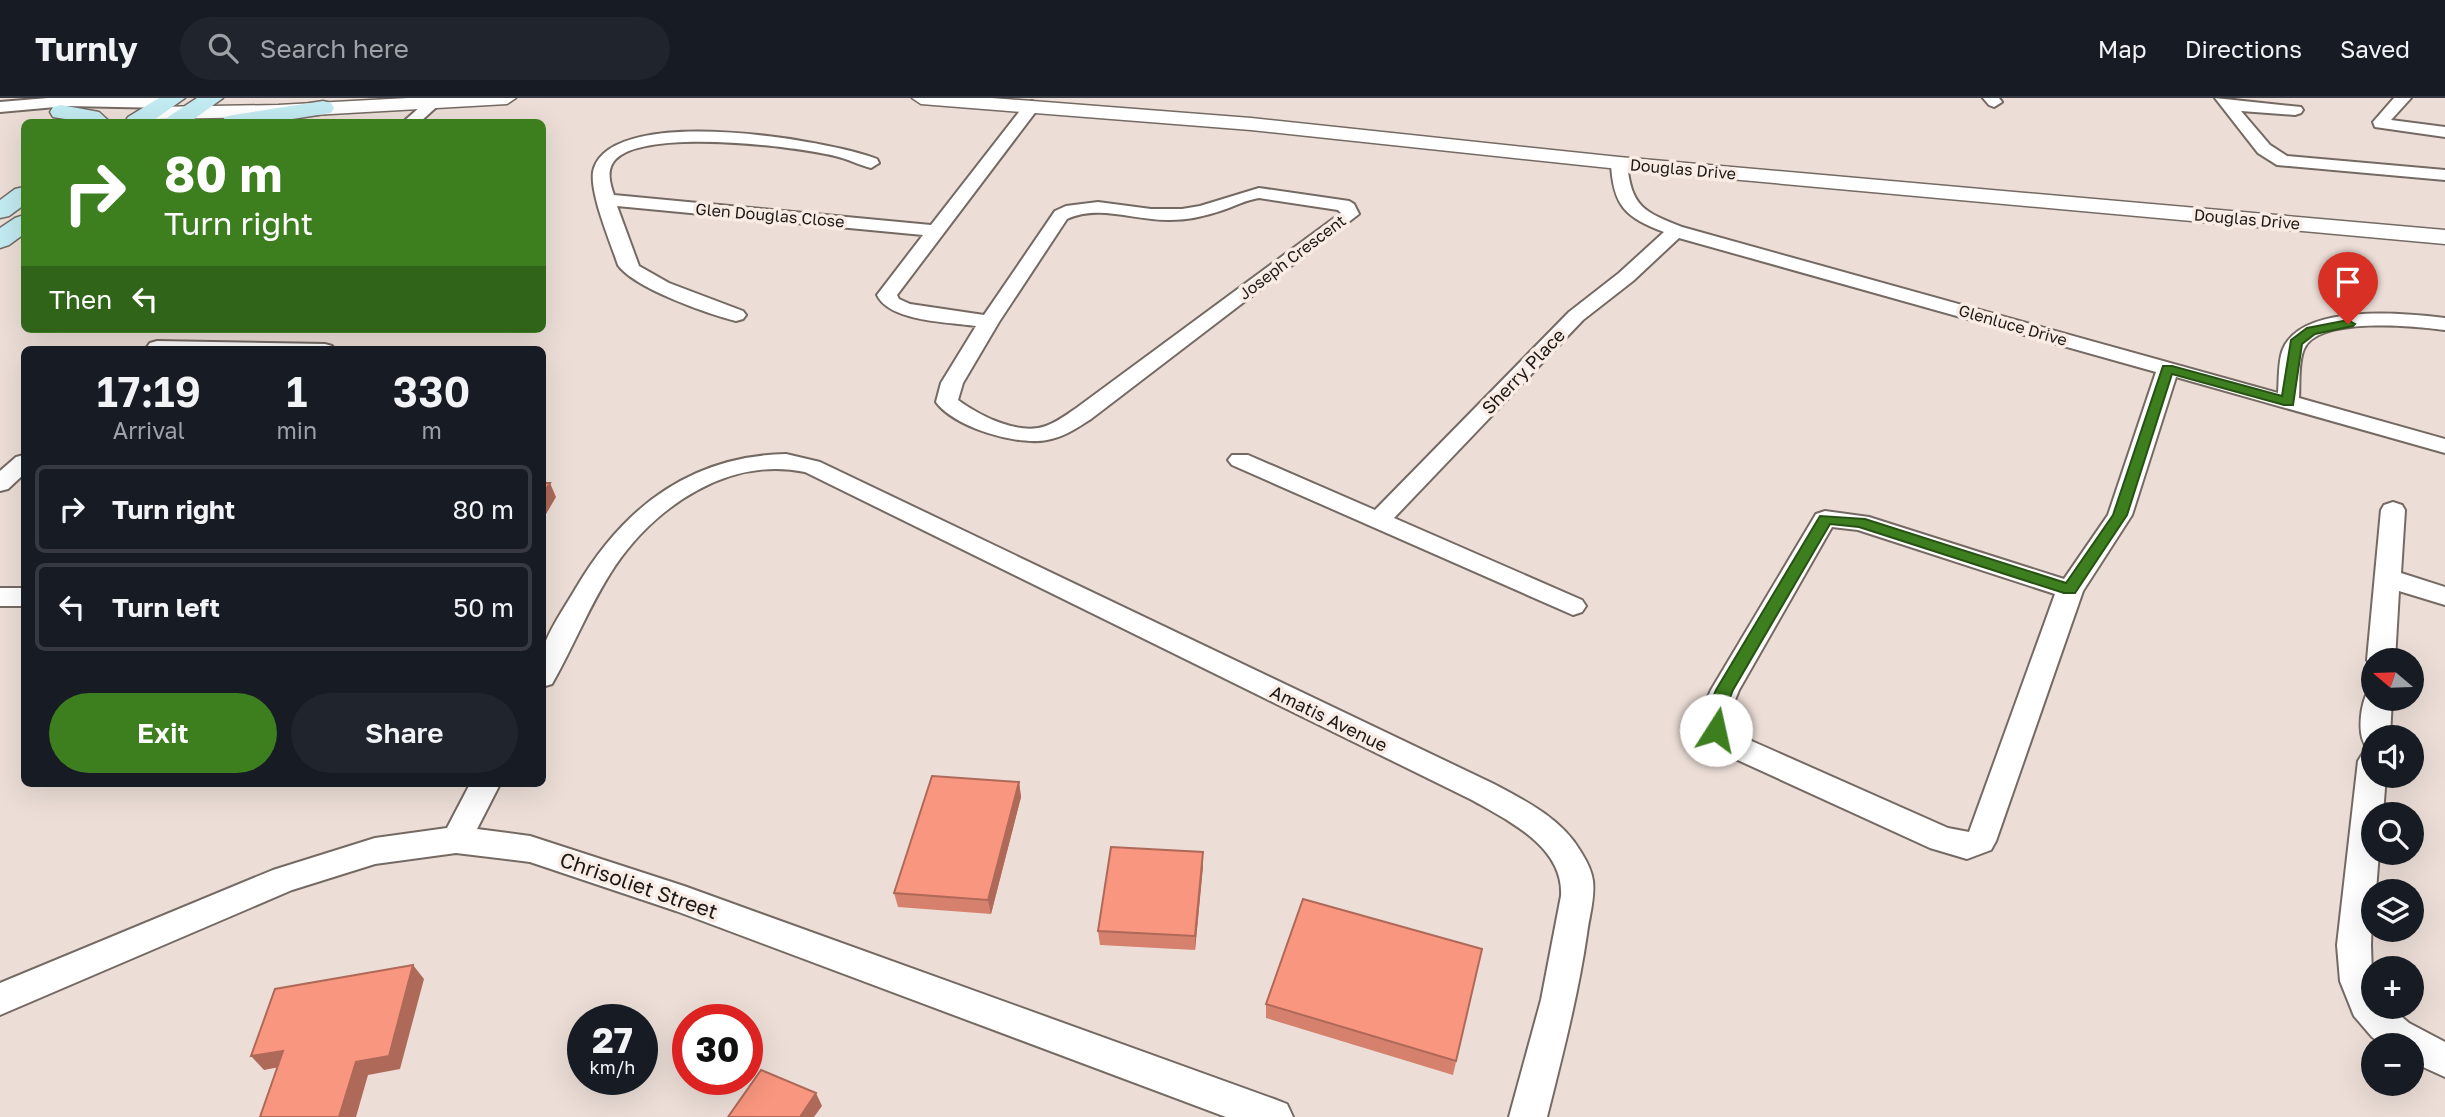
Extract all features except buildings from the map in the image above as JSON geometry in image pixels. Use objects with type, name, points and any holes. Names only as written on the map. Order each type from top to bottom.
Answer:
[{"type":"main road","points":[[258,98],[312,108]]},
{"type":"main road","points":[[250,119],[312,108]]},
{"type":"main road","points":[[61,112],[94,119]]},
{"type":"main road","points":[[0,211],[21,196]]},
{"type":"main road","points":[[0,240],[21,225]]},
{"type":"street","points":[[0,112],[312,108],[507,98]]},
{"type":"street","name":"Douglas Drive","points":[[921,98],[1251,124],[1619,163],[2445,237]]},
{"type":"street","points":[[2403,98],[2381,124],[2445,132]]},
{"type":"street","points":[[0,107],[93,99],[177,109]]},
{"type":"street","points":[[414,119],[434,102]]},
{"type":"street","points":[[2226,102],[2295,110]]},
{"type":"street","points":[[2226,102],[2264,149],[2283,161],[2445,175]]},
{"type":"street","points":[[989,322],[905,309],[888,299],[887,295],[1032,106]]},
{"type":"street","points":[[736,316],[662,287],[632,270],[624,256],[600,176],[607,158],[624,146],[657,140],[701,137],[772,142],[839,152],[871,163]]},
{"type":"street","name":"Glenluce Drive","points":[[1619,163],[1623,199],[1638,214],[1676,231],[2445,446]]},
{"type":"street","name":"Joseph Crescent","points":[[1259,193],[1336,203],[1350,211],[1350,215],[1083,414],[1046,434],[1033,436],[1011,433],[965,415],[947,402],[952,383],[989,322],[1056,220],[1070,210],[1107,208],[1170,215],[1201,211],[1243,195],[1259,193]]},
{"type":"street","name":"Glen Douglas Close","points":[[607,200],[934,231]]},
{"type":"street","name":"Sherry Place","points":[[1379,520],[1576,316],[1626,277],[1676,231]]},
{"type":"street","points":[[2288,402],[2293,350],[2296,343],[2312,331],[2384,318],[2445,324]]},
{"type":"street","points":[[157,346],[172,333]]},
{"type":"street","points":[[2070,590],[1860,522],[1825,519],[1725,690],[1715,713],[1716,730],[1728,743],[1900,822],[1941,839],[1967,846],[1975,844],[1985,832],[2070,590],[2120,515],[2168,369]]},
{"type":"street","points":[[1240,460],[1573,606]]},
{"type":"street","points":[[546,670],[618,544],[655,510],[678,494],[725,468],[756,461],[800,463],[838,479]]},
{"type":"street","points":[[0,484],[21,466]]},
{"type":"street","name":"Amatis Avenue","points":[[838,479],[1483,792],[1531,819],[1546,831],[1570,863],[1576,875],[1577,889],[1568,951],[1528,1117]]},
{"type":"street","points":[[2382,648],[2393,510]]},
{"type":"street","points":[[2388,578],[2445,596]]},
{"type":"street","points":[[0,597],[21,597]]},
{"type":"street","points":[[456,841],[483,787]]},
{"type":"street","points":[[2370,788],[2354,945],[2355,975],[2361,995],[2372,1012],[2388,1028],[2445,1060]]},
{"type":"street","name":"Chrisoliet Street","points":[[0,999],[307,871],[398,846],[456,841],[503,844],[558,857],[684,900],[1274,1117]]},
{"type":"route","points":[[1716,730],[1715,713],[1725,690],[1825,519],[1860,522],[2070,590],[2120,515],[2168,369],[2288,402],[2296,343],[2303,335],[2312,331],[2348,324]]}]
